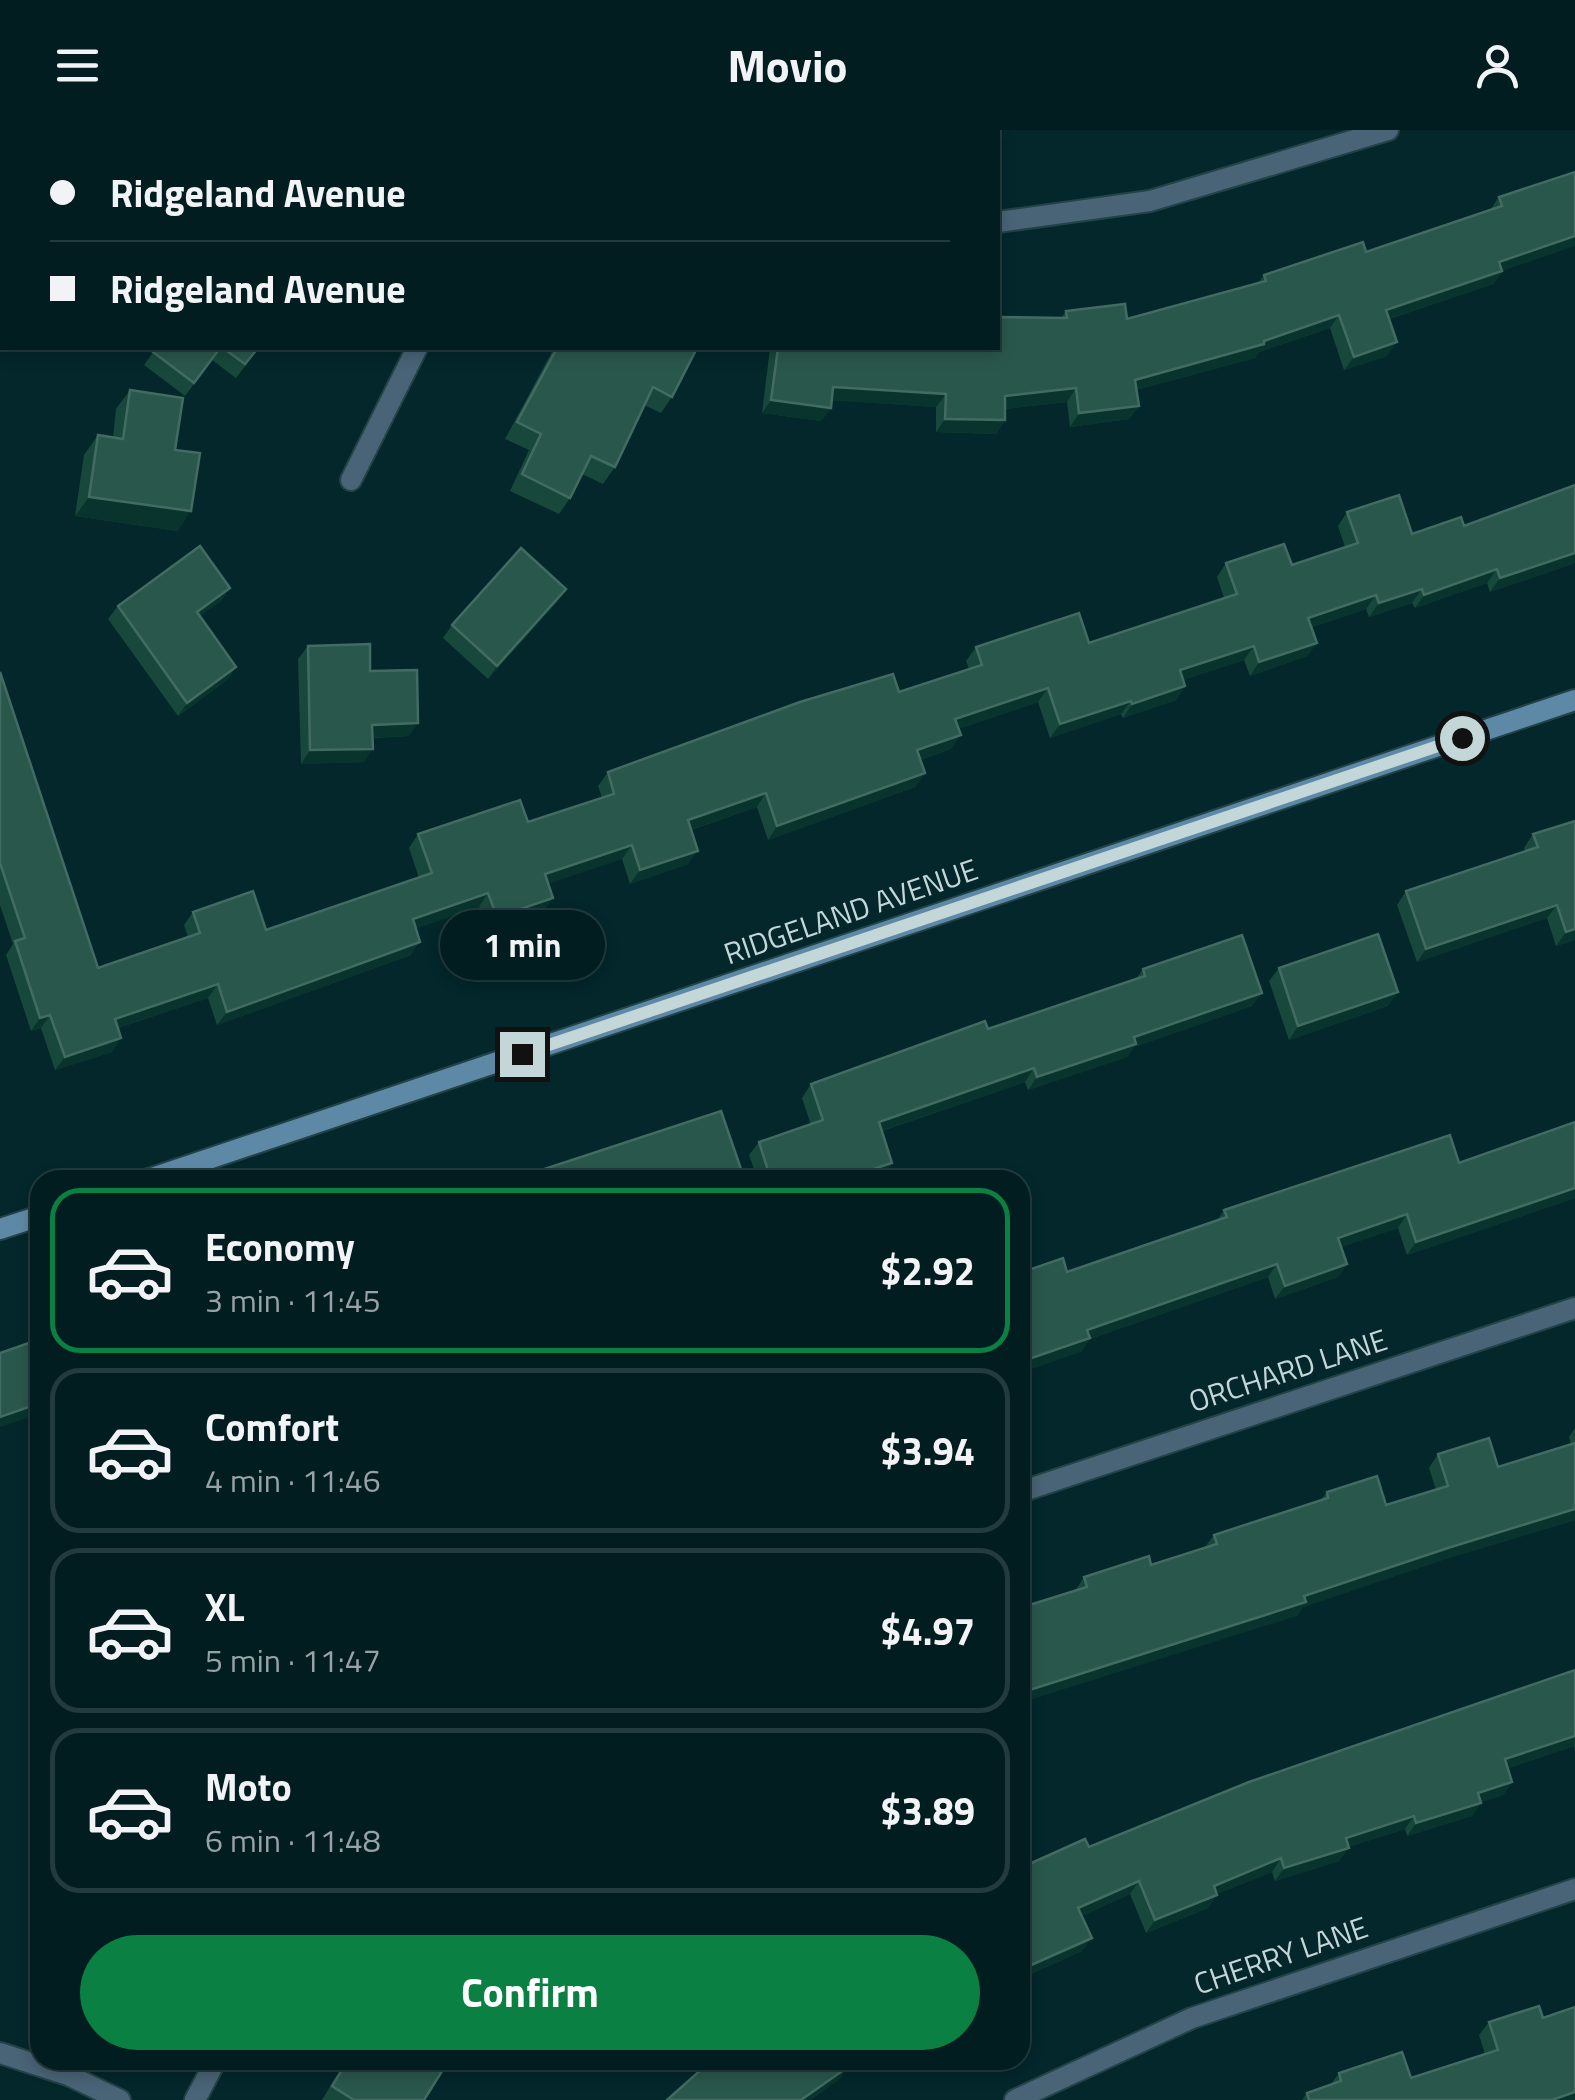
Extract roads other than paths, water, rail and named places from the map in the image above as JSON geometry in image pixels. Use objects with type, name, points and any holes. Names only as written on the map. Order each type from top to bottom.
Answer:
[{"type":"street","points":[[1000,222],[1150,201],[1388,130]]},
{"type":"street","points":[[352,480],[416,350]]},
{"type":"street","name":"RIDGELAND AVENUE","points":[[176,1170],[1575,700]]},
{"type":"street","points":[[0,1229],[30,1219]]},
{"type":"street","name":"ORCHARD LANE","points":[[1030,1489],[1575,1308]]},
{"type":"street","name":"CHERRY LANE","points":[[1015,2100],[1192,2018],[1575,1890]]},
{"type":"street","points":[[0,2053],[30,2063]]},
{"type":"street","points":[[53,2070],[120,2100]]},
{"type":"street","points":[[195,2100],[211,2070]]}]
